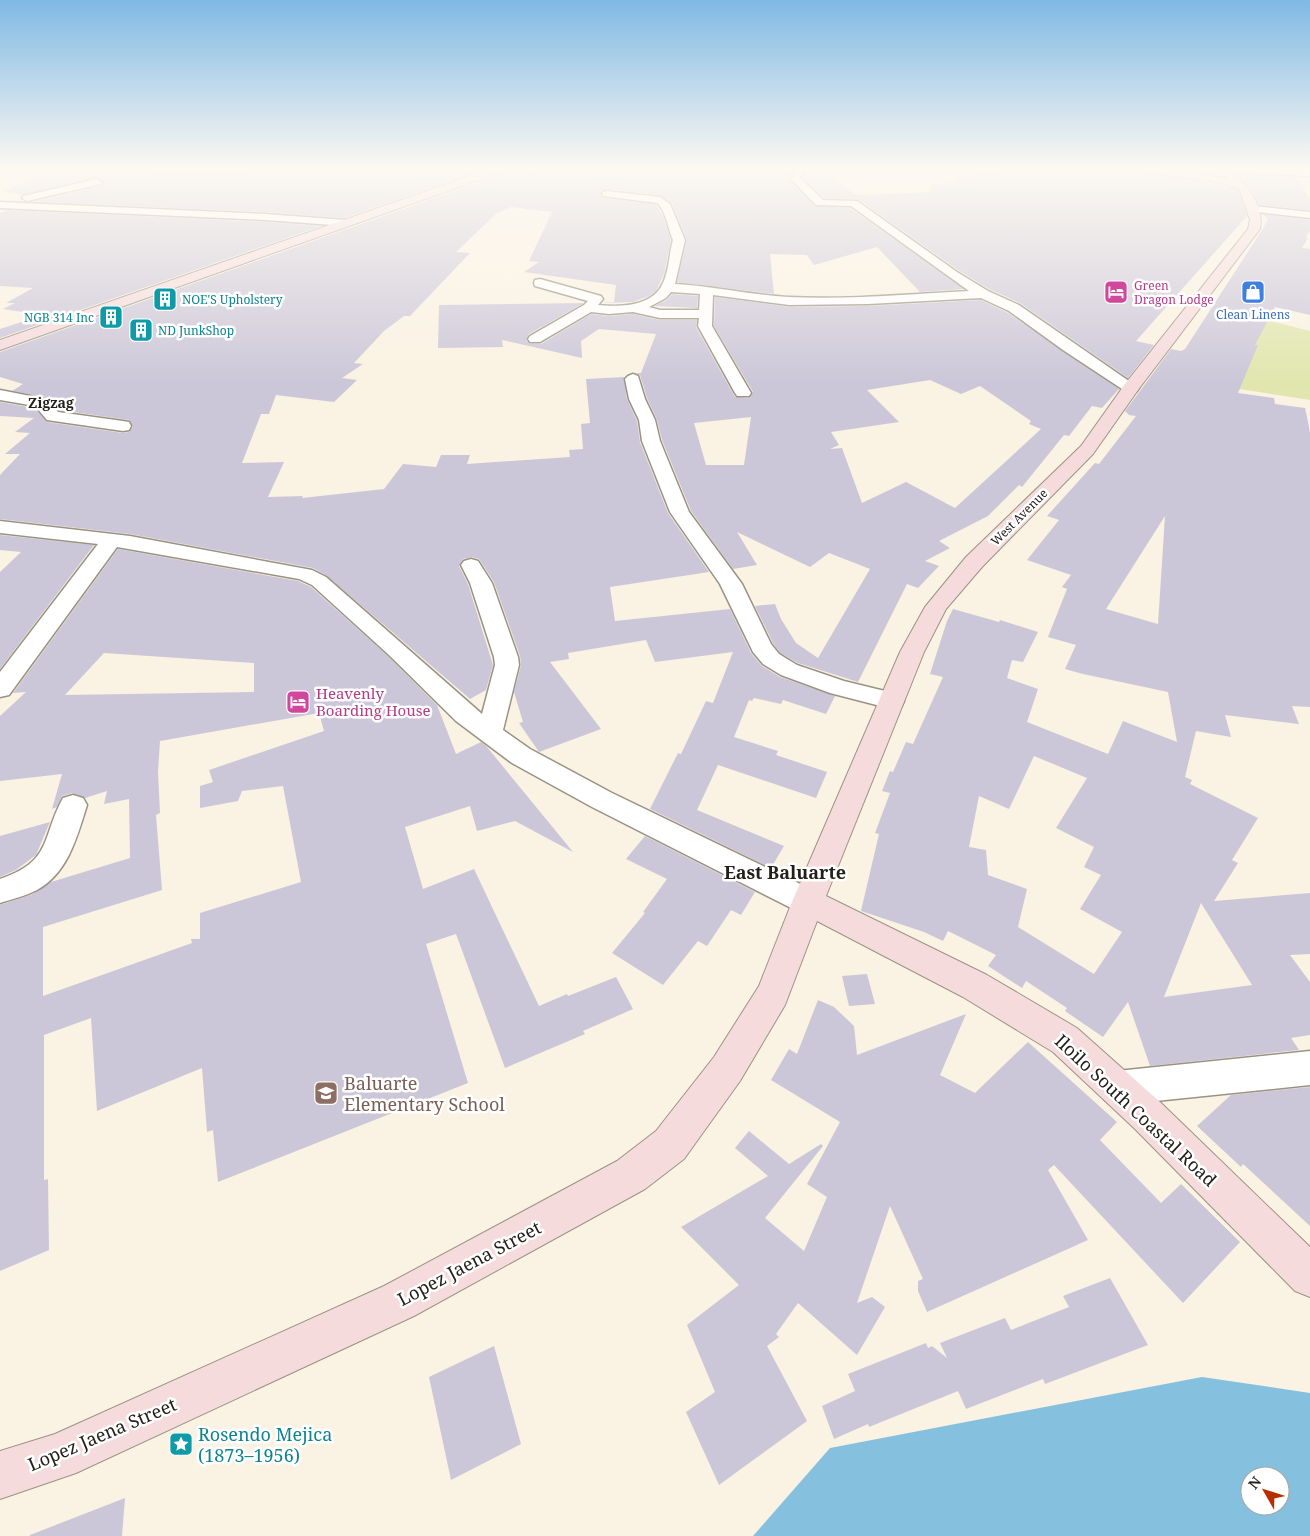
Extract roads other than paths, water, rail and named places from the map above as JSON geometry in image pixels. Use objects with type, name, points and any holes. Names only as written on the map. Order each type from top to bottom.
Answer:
[{"type":"main road","points":[[0,345],[296,241]]},
{"type":"main road","name":"West Avenue","points":[[808,902],[912,652],[936,607],[974,562],[1087,450],[1131,388],[1245,241]]},
{"type":"main road","name":"Iloilo South Coastal Road","points":[[808,902],[992,996],[1065,1040],[1147,1115],[1310,1276]]},
{"type":"main road","name":"Lopez Jaena Street","points":[[0,1476],[59,1456],[399,1301],[631,1175],[670,1145],[727,1069],[773,994],[808,902]]},
{"type":"street","points":[[589,308],[596,310],[635,308],[649,304],[668,288],[679,241]]},
{"type":"street","points":[[905,241],[983,294],[1014,308],[1068,347],[1131,388]]},
{"type":"street","points":[[535,338],[589,308],[596,299],[540,283]]},
{"type":"street","points":[[668,288],[707,290],[789,301],[868,300],[983,294]]},
{"type":"street","points":[[707,290],[705,326],[743,393]]},
{"type":"street","points":[[635,308],[660,314],[706,314]]},
{"type":"street","points":[[633,379],[636,399],[647,420],[651,441],[680,512],[710,557],[731,584],[761,647],[771,659],[788,670],[838,687],[892,701]]},
{"type":"street","points":[[0,395],[40,402],[53,416],[122,426]]},
{"type":"street","points":[[0,527],[112,540],[305,574],[319,581],[397,650],[465,715],[521,756],[602,800],[808,902]]},
{"type":"street","points":[[0,689],[112,540]]},
{"type":"street","points":[[470,565],[481,583],[507,665],[489,733]]},
{"type":"street","points":[[0,891],[26,882],[41,872],[55,857],[73,805]]},
{"type":"street","points":[[1117,1088],[1310,1068]]},
{"type":"water","points":[[1202,1377],[1310,1393],[1310,1536],[753,1536],[830,1448]]},
{"type":"place","name":"Green Dragon Lodge","points":[[1116,292]]},
{"type":"place","name":"Clean Linens","points":[[1253,292]]},
{"type":"place","name":"NOE'S Upholstery","points":[[165,299]]},
{"type":"place","name":"NGB 314 Inc","points":[[111,317]]},
{"type":"place","name":"ND JunkShop","points":[[141,330]]},
{"type":"place","name":"Heavenly Boarding House","points":[[298,702]]},
{"type":"place","name":"Baluarte Elementary School","points":[[326,1093]]},
{"type":"place","name":"Rosendo Mejica (1873–1956)","points":[[181,1444]]},
{"type":"district","name":"Zigzag","points":[[51,402]]},
{"type":"district","name":"East Baluarte","points":[[785,872]]}]
